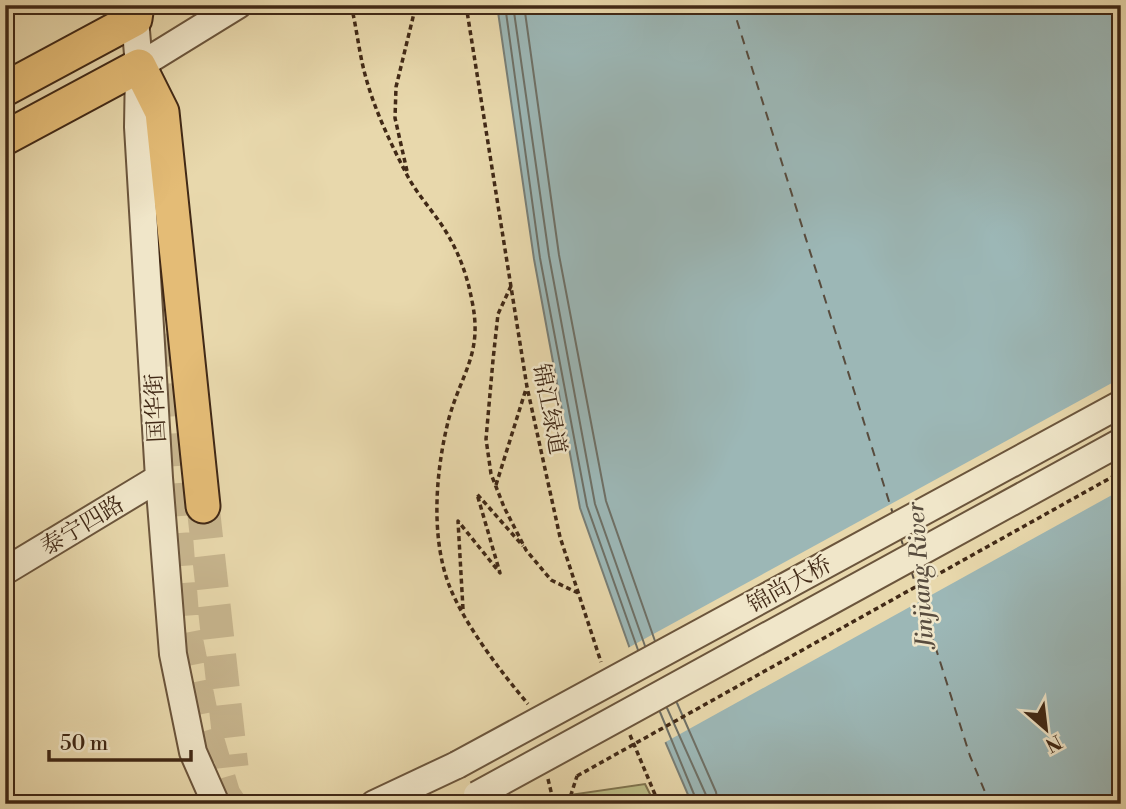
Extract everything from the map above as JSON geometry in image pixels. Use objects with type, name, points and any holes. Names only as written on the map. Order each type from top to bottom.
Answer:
[{"type":"main road","points":[[5,89],[139,9]]},
{"type":"main road","points":[[5,138],[138,66],[162,112],[203,506]]},
{"type":"street","points":[[138,66],[239,5]]},
{"type":"street","name":"国华街","points":[[139,9],[138,127],[159,478],[173,654],[193,752],[216,804]]},
{"type":"street","name":"锦尚大桥","points":[[374,804],[457,765],[1121,404]]},
{"type":"street","name":"锦尚大桥","points":[[469,799],[1121,442]]},
{"type":"street","name":"泰宁四路","points":[[5,571],[159,478]]},
{"type":"path","points":[[351,5],[365,77],[380,119],[409,178],[458,255],[473,304],[476,338],[468,369],[450,416],[438,468],[439,545],[449,585],[478,639],[532,709]]},
{"type":"path","points":[[409,178],[395,118],[396,87],[416,5]]},
{"type":"path","name":"锦江绿道","points":[[466,5],[527,387],[561,537],[604,671]]},
{"type":"path","points":[[512,284],[498,314],[486,439],[491,474],[526,550]]},
{"type":"path","points":[[496,485],[527,387]]},
{"type":"path","points":[[568,804],[577,776],[1121,472]]},
{"type":"path","points":[[463,611],[458,521],[500,573],[477,494],[551,580],[579,593]]},
{"type":"path","points":[[630,735],[659,804]]},
{"type":"path","points":[[547,773],[554,804]]},
{"type":"green space","points":[[645,784],[655,804],[508,804]]},
{"type":"water","name":"Jinjiang River","points":[[497,5],[1121,5],[1121,804],[692,804],[652,711],[580,508],[534,259]]},
{"type":"pier","points":[[1121,378],[1121,490],[662,744],[626,649]]},
{"type":"ferry route","points":[[732,5],[893,514]]},
{"type":"ferry route","points":[[900,536],[904,548]]},
{"type":"ferry route","points":[[911,570],[970,756],[990,804]]},
{"type":"tunnel","points":[[155,184],[183,622],[204,727],[224,795],[230,804]]},
{"type":"tunnel","points":[[203,506],[232,767]]}]
